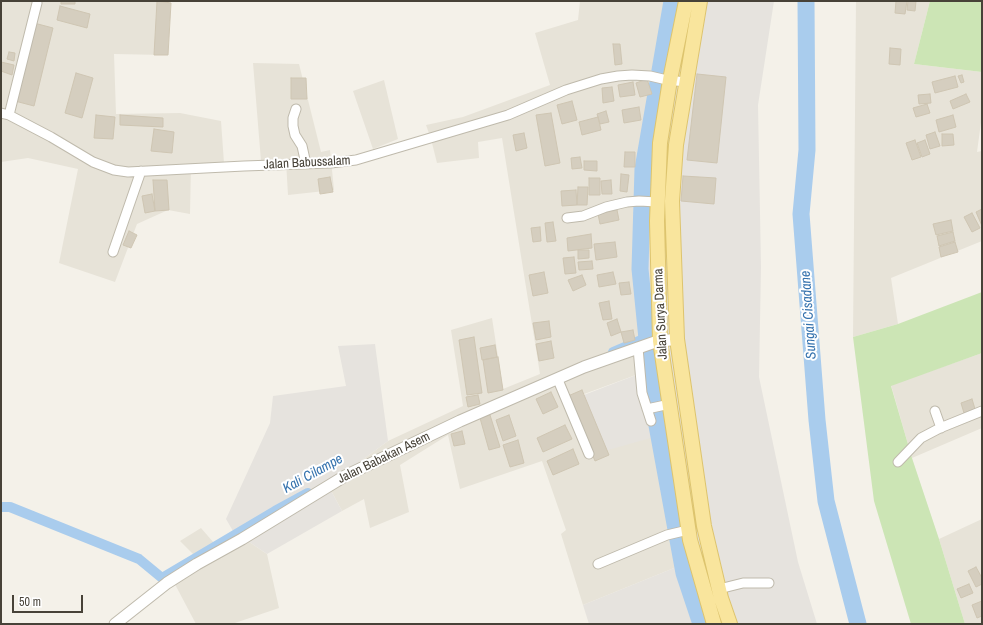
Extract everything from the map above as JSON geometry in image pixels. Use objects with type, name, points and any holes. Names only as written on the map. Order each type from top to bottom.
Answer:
[{"type":"main road","name":"Jalan Surya Darma","points":[[686,1],[668,80],[660,143],[655,202],[658,342],[666,405],[686,531],[714,624]]},
{"type":"main road","name":"Jalan Surya Darma","points":[[700,1],[676,145],[672,201],[677,339],[704,526],[719,589],[730,624]]},
{"type":"street","points":[[5,114],[37,3]]},
{"type":"street","name":"Jalan Babussalam","points":[[5,114],[51,137],[93,162],[114,170],[141,172],[345,162],[364,158],[508,115],[566,90],[601,79],[632,75],[650,76],[686,82]]},
{"type":"street","points":[[296,109],[293,118],[293,126],[302,146],[306,164]]},
{"type":"street","points":[[113,252],[141,172]]},
{"type":"street","points":[[568,218],[583,216],[614,205],[638,201],[655,202]]},
{"type":"street","name":"Jalan Babakan Asem","points":[[115,624],[173,579],[345,476],[460,421],[558,380],[584,367],[638,348],[658,342],[677,339]]},
{"type":"street","points":[[638,348],[642,393],[649,408],[651,421]]},
{"type":"street","points":[[558,380],[589,454]]},
{"type":"street","points":[[649,408],[666,405]]},
{"type":"street","points":[[934,410],[941,428]]},
{"type":"street","points":[[898,462],[921,438],[982,411]]},
{"type":"street","points":[[598,564],[667,535],[686,531]]},
{"type":"street","points":[[719,589],[743,583],[769,583]]},
{"type":"shaded area","points":[[1,1],[169,1],[165,55],[114,54],[116,114],[180,113],[221,121],[224,163],[191,164],[190,214],[168,210],[137,224],[115,282],[59,263],[78,169],[28,158],[1,162]]},
{"type":"shaded area","points":[[580,1],[668,1],[646,119],[633,213],[637,300],[644,372],[576,397],[654,437],[679,566],[583,605],[561,534],[566,530],[542,461],[460,489],[448,435],[400,465],[409,512],[370,528],[364,499],[342,511],[328,485],[388,441],[463,406],[451,330],[492,318],[503,389],[540,374],[502,138],[478,142],[479,158],[437,163],[426,125],[463,117],[550,85],[535,33],[578,20]]},
{"type":"shaded area","points":[[668,1],[774,1],[758,105],[761,267],[759,377],[798,562],[817,624],[589,624],[583,605],[679,566],[654,437],[601,452],[576,398],[644,372],[637,300],[633,213],[645,119]]},
{"type":"shaded area","points":[[856,1],[930,1],[914,64],[982,72],[982,115],[977,152],[982,151],[982,241],[891,278],[898,324],[853,337]]},
{"type":"shaded area","points":[[253,63],[299,64],[321,152],[330,150],[334,190],[288,195],[286,161],[261,161]]},
{"type":"shaded area","points":[[384,80],[398,139],[373,149],[353,91]]},
{"type":"shaded area","points":[[375,344],[388,441],[328,485],[342,511],[267,554],[233,531],[226,519],[270,423],[273,396],[346,386],[338,346]]},
{"type":"shaded area","points":[[982,353],[982,428],[912,458],[891,385]]},
{"type":"shaded area","points":[[982,519],[982,624],[965,624],[939,539]]},
{"type":"shaded area","points":[[201,528],[214,543],[233,531],[267,554],[279,608],[232,624],[196,624],[169,573],[195,556],[180,541]]},
{"type":"green space","points":[[930,1],[982,1],[982,72],[914,64]]},
{"type":"green space","points":[[982,292],[982,353],[891,386],[912,458],[965,624],[911,624],[874,501],[853,337],[898,324]]},
{"type":"building","points":[[61,1],[75,1],[75,4],[61,4]]},
{"type":"building","points":[[157,1],[171,3],[168,55],[154,55]]},
{"type":"building","points":[[896,1],[907,1],[905,14],[895,13]]},
{"type":"building","points":[[908,1],[916,1],[915,11],[907,10]]},
{"type":"building","points":[[60,6],[90,14],[87,28],[57,20]]},
{"type":"building","points":[[34,23],[53,28],[34,106],[15,101]]},
{"type":"building","points":[[613,44],[620,44],[622,64],[615,65]]},
{"type":"building","points":[[890,48],[901,49],[900,65],[889,64]]},
{"type":"building","points":[[9,52],[15,53],[14,61],[7,59]]},
{"type":"building","points":[[1,62],[14,65],[12,75],[1,71]]},
{"type":"building","points":[[76,73],[93,78],[82,118],[65,113]]},
{"type":"building","points":[[697,74],[726,77],[717,163],[687,160]]},
{"type":"building","points":[[962,75],[964,82],[961,83],[958,76]]},
{"type":"building","points":[[955,76],[958,87],[935,93],[932,82]]},
{"type":"building","points":[[291,78],[306,78],[307,99],[291,99]]},
{"type":"building","points":[[647,79],[652,94],[640,97],[636,83]]},
{"type":"building","points":[[633,82],[635,95],[620,97],[618,85]]},
{"type":"building","points":[[612,87],[614,101],[603,103],[602,88]]},
{"type":"building","points":[[930,94],[931,103],[919,104],[918,95]]},
{"type":"building","points":[[966,94],[970,102],[953,109],[950,101]]},
{"type":"building","points":[[572,101],[577,120],[562,124],[557,105]]},
{"type":"building","points":[[927,104],[930,113],[916,117],[913,108]]},
{"type":"building","points":[[639,107],[641,120],[624,123],[622,110]]},
{"type":"building","points":[[606,111],[609,122],[600,124],[597,114]]},
{"type":"building","points":[[551,113],[560,163],[545,166],[536,115]]},
{"type":"building","points":[[96,115],[115,117],[113,139],[94,138]]},
{"type":"building","points":[[120,115],[163,118],[163,127],[120,125]]},
{"type":"building","points":[[953,115],[956,127],[939,132],[936,120]]},
{"type":"building","points":[[598,117],[601,130],[582,135],[579,122]]},
{"type":"building","points":[[154,129],[174,132],[172,153],[151,151]]},
{"type":"building","points":[[935,132],[940,146],[930,149],[926,135]]},
{"type":"building","points":[[524,133],[527,148],[516,151],[513,135]]},
{"type":"building","points":[[942,134],[953,134],[954,145],[942,146]]},
{"type":"building","points":[[915,140],[921,157],[912,160],[906,143]]},
{"type":"building","points":[[925,140],[930,154],[922,157],[917,143]]},
{"type":"building","points":[[625,152],[635,152],[635,167],[624,167]]},
{"type":"building","points":[[580,157],[582,168],[572,169],[571,158]]},
{"type":"building","points":[[584,161],[597,161],[597,171],[584,170]]},
{"type":"building","points":[[621,174],[629,175],[627,192],[620,191]]},
{"type":"building","points":[[683,176],[716,178],[714,204],[681,201]]},
{"type":"building","points":[[330,177],[333,192],[320,194],[318,179]]},
{"type":"building","points":[[589,178],[600,178],[600,195],[589,195]]},
{"type":"building","points":[[153,180],[167,180],[169,210],[155,211]]},
{"type":"building","points":[[611,180],[612,194],[602,194],[601,181]]},
{"type":"building","points":[[578,187],[588,187],[587,205],[577,205]]},
{"type":"building","points":[[576,190],[577,205],[562,206],[561,191]]},
{"type":"building","points":[[152,194],[155,211],[145,213],[142,196]]},
{"type":"building","points":[[982,209],[982,226],[976,212]]},
{"type":"building","points":[[617,210],[619,220],[600,224],[598,214]]},
{"type":"building","points":[[972,213],[980,228],[972,232],[964,217]]},
{"type":"building","points":[[951,220],[953,231],[936,235],[933,224]]},
{"type":"building","points":[[553,222],[556,241],[547,242],[545,223]]},
{"type":"building","points":[[540,227],[541,241],[533,242],[531,228]]},
{"type":"building","points":[[129,231],[137,235],[131,248],[123,245]]},
{"type":"building","points":[[953,232],[955,241],[939,246],[937,236]]},
{"type":"building","points":[[591,234],[592,248],[568,251],[567,238]]},
{"type":"building","points":[[615,242],[617,257],[596,260],[594,244]]},
{"type":"building","points":[[955,242],[958,252],[941,257],[939,247]]},
{"type":"building","points":[[578,250],[589,250],[589,258],[578,259]]},
{"type":"building","points":[[574,257],[576,273],[565,274],[563,258]]},
{"type":"building","points":[[592,261],[593,269],[579,270],[578,262]]},
{"type":"building","points":[[544,272],[548,293],[533,296],[529,275]]},
{"type":"building","points":[[613,272],[616,284],[599,287],[597,275]]},
{"type":"building","points":[[582,275],[586,285],[573,291],[568,280]]},
{"type":"building","points":[[629,282],[631,294],[621,295],[619,283]]},
{"type":"building","points":[[609,301],[612,319],[603,320],[599,303]]},
{"type":"building","points":[[617,319],[621,332],[611,336],[607,323]]},
{"type":"building","points":[[549,321],[551,337],[536,340],[533,323]]},
{"type":"building","points":[[633,330],[635,340],[624,343],[621,332]]},
{"type":"building","points":[[474,337],[482,393],[467,395],[459,340]]},
{"type":"building","points":[[551,341],[554,358],[539,361],[536,344]]},
{"type":"building","points":[[495,345],[497,357],[482,360],[480,348]]},
{"type":"building","points":[[498,357],[503,390],[488,393],[483,360]]},
{"type":"building","points":[[582,390],[609,455],[595,461],[568,396]]},
{"type":"building","points":[[551,392],[558,407],[543,414],[536,399]]},
{"type":"building","points":[[478,395],[480,404],[468,407],[466,397]]},
{"type":"building","points":[[972,399],[975,409],[964,413],[961,403]]},
{"type":"building","points":[[490,415],[500,447],[489,450],[480,418]]},
{"type":"building","points":[[509,415],[516,436],[503,441],[496,420]]},
{"type":"building","points":[[565,425],[572,439],[543,452],[537,438]]},
{"type":"building","points":[[462,431],[465,444],[454,446],[451,434]]},
{"type":"building","points":[[518,440],[524,463],[510,467],[503,445]]},
{"type":"building","points":[[573,449],[579,464],[553,475],[547,461]]},
{"type":"building","points":[[976,567],[982,578],[982,584],[976,587],[968,571]]},
{"type":"building","points":[[969,584],[973,593],[961,598],[957,589]]},
{"type":"building","points":[[982,601],[982,616],[977,618],[972,605]]},
{"type":"waterway","points":[[672,1],[643,169],[640,269],[654,409],[684,573],[701,624]]},
{"type":"waterway","name":"Sungai Cisadane","points":[[806,1],[807,150],[801,214],[817,420],[826,501],[858,624]]},
{"type":"waterway","name":"Kali Cilampe","points":[[613,352],[648,337]]},
{"type":"waterway","name":"Kali Cilampe","points":[[1,507],[10,507],[139,559],[162,578],[308,493]]}]
